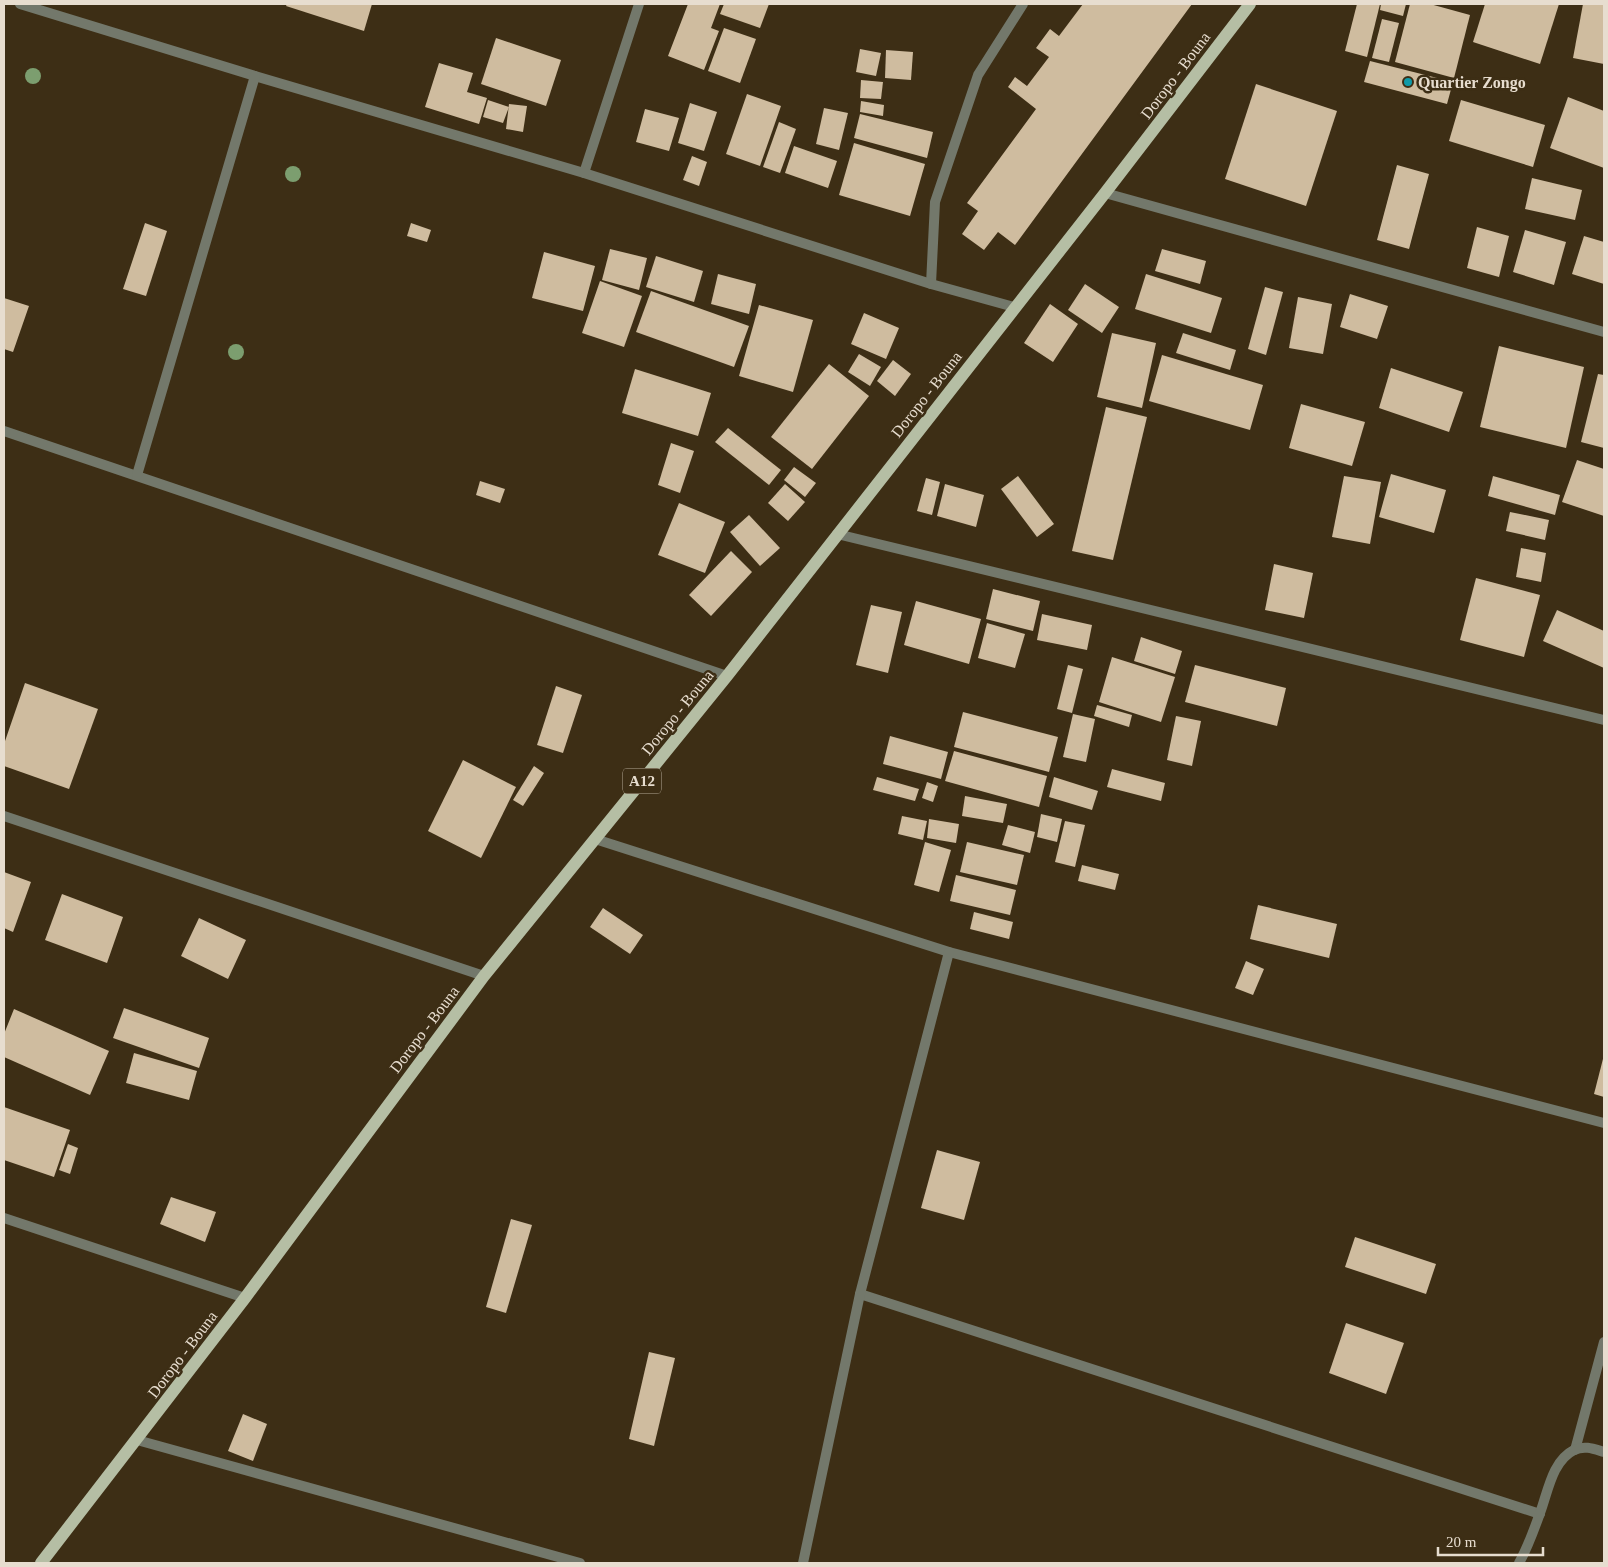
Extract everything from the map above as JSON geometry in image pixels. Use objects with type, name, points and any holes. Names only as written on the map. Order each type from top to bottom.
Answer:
[{"type":"main road","name":"Doropo - Bouna","points":[[41,1563],[245,1298],[484,976],[727,676],[1105,193],[1250,4]]},
{"type":"street","points":[[584,173],[638,4]]},
{"type":"street","points":[[931,284],[935,202],[978,75],[1023,4]]},
{"type":"street","points":[[26,5],[254,76],[584,173],[931,284],[1014,307]]},
{"type":"street","points":[[137,475],[254,76]]},
{"type":"street","points":[[1105,193],[1604,332]]},
{"type":"street","points":[[4,431],[727,676]]},
{"type":"street","points":[[837,534],[1604,720]]},
{"type":"street","points":[[4,816],[484,976]]},
{"type":"street","points":[[596,839],[949,952],[1604,1124]]},
{"type":"street","points":[[803,1563],[860,1294],[949,952]]},
{"type":"street","points":[[4,1218],[245,1298]]},
{"type":"street","points":[[860,1294],[1540,1514]]},
{"type":"street","points":[[1575,1450],[1604,1342]]},
{"type":"street","points":[[137,1440],[580,1563]]},
{"type":"street","points":[[1519,1563],[1540,1514],[1553,1475],[1561,1460],[1575,1450],[1588,1447],[1604,1452]]},
{"type":"building","points":[[287,4],[372,4],[364,31],[286,6]]},
{"type":"building","points":[[688,4],[720,4],[711,28],[719,31],[704,70],[668,56]]},
{"type":"building","points":[[724,4],[769,4],[760,28],[720,14]]},
{"type":"building","points":[[1083,4],[1192,4],[1015,245],[998,232],[984,250],[962,234],[978,211],[967,203],[1036,109],[1008,87],[1015,77],[1027,86],[1049,57],[1036,48],[1050,29],[1059,36]]},
{"type":"building","points":[[1357,4],[1380,4],[1367,57],[1345,51]]},
{"type":"building","points":[[1381,4],[1406,4],[1403,16],[1380,10]]},
{"type":"building","points":[[1410,4],[1430,4],[1470,15],[1454,78],[1395,62]]},
{"type":"building","points":[[1485,4],[1559,4],[1540,64],[1473,42]]},
{"type":"building","points":[[1583,4],[1604,4],[1604,64],[1573,58]]},
{"type":"building","points":[[1382,19],[1399,23],[1389,62],[1372,58]]},
{"type":"building","points":[[724,28],[756,39],[740,83],[708,71]]},
{"type":"building","points":[[496,38],[561,60],[546,106],[481,84]]},
{"type":"building","points":[[860,49],[881,53],[876,76],[856,72]]},
{"type":"building","points":[[886,50],[913,52],[911,80],[885,78]]},
{"type":"building","name":"Quartier Zongo","points":[[1370,61],[1453,82],[1447,104],[1364,82]]},
{"type":"building","points":[[439,63],[473,73],[467,92],[487,98],[479,124],[425,107]]},
{"type":"building","points":[[861,80],[883,82],[881,99],[860,98]]},
{"type":"building","points":[[1256,84],[1337,111],[1306,206],[1225,179]]},
{"type":"building","points":[[747,94],[781,106],[760,166],[726,154]]},
{"type":"building","points":[[1568,97],[1604,111],[1604,168],[1550,148]]},
{"type":"building","points":[[488,100],[509,107],[503,123],[483,117]]},
{"type":"building","points":[[1461,100],[1545,125],[1533,167],[1449,141]]},
{"type":"building","points":[[861,101],[884,105],[883,116],[860,112]]},
{"type":"building","points":[[690,103],[717,112],[704,151],[678,143]]},
{"type":"building","points":[[509,104],[527,106],[523,132],[506,129]]},
{"type":"building","points":[[824,108],[848,113],[839,150],[816,144]]},
{"type":"building","points":[[645,109],[679,118],[669,151],[636,142]]},
{"type":"building","points":[[860,114],[933,132],[927,158],[854,138]]},
{"type":"building","points":[[779,122],[796,129],[780,173],[763,167]]},
{"type":"building","points":[[854,143],[925,164],[910,216],[839,195]]},
{"type":"building","points":[[794,146],[837,161],[828,188],[785,173]]},
{"type":"building","points":[[692,156],[707,162],[699,186],[683,180]]},
{"type":"building","points":[[1397,165],[1429,174],[1409,249],[1377,240]]},
{"type":"building","points":[[1532,178],[1582,190],[1575,220],[1525,209]]},
{"type":"building","points":[[145,223],[167,231],[146,296],[123,289]]},
{"type":"building","points":[[411,223],[431,230],[427,242],[407,236]]},
{"type":"building","points":[[1477,227],[1509,236],[1499,277],[1467,268]]},
{"type":"building","points":[[1525,230],[1566,242],[1554,285],[1513,272]]},
{"type":"building","points":[[1584,236],[1604,242],[1604,284],[1572,274]]},
{"type":"building","points":[[610,249],[647,258],[639,290],[602,280]]},
{"type":"building","points":[[1162,249],[1206,261],[1200,284],[1155,271]]},
{"type":"building","points":[[544,252],[595,266],[583,311],[532,298]]},
{"type":"building","points":[[656,256],[703,271],[694,302],[646,287]]},
{"type":"building","points":[[718,274],[756,284],[749,314],[711,304]]},
{"type":"building","points":[[1146,274],[1222,298],[1211,333],[1135,309]]},
{"type":"building","points":[[600,281],[642,296],[624,347],[582,333]]},
{"type":"building","points":[[1085,284],[1119,307],[1102,333],[1068,310]]},
{"type":"building","points":[[1265,287],[1283,292],[1266,355],[1248,349]]},
{"type":"building","points":[[651,291],[749,326],[734,367],[636,332]]},
{"type":"building","points":[[1350,294],[1388,306],[1377,339],[1340,327]]},
{"type":"building","points":[[1298,297],[1332,304],[1323,354],[1289,348]]},
{"type":"building","points":[[4,298],[29,306],[13,352],[4,349]]},
{"type":"building","points":[[1050,304],[1078,324],[1053,362],[1024,343]]},
{"type":"building","points":[[759,305],[813,320],[793,392],[739,376]]},
{"type":"building","points":[[864,313],[899,328],[886,359],[851,344]]},
{"type":"building","points":[[1112,333],[1156,343],[1142,408],[1097,397]]},
{"type":"building","points":[[1183,333],[1236,350],[1230,370],[1176,353]]},
{"type":"building","points":[[1499,346],[1584,367],[1566,448],[1480,427]]},
{"type":"building","points":[[859,354],[881,367],[870,386],[848,372]]},
{"type":"building","points":[[1162,355],[1263,385],[1250,430],[1149,401]]},
{"type":"building","points":[[893,360],[911,374],[895,396],[877,381]]},
{"type":"building","points":[[829,364],[869,396],[812,469],[771,437]]},
{"type":"building","points":[[1391,368],[1463,392],[1449,432],[1379,408]]},
{"type":"building","points":[[635,369],[711,393],[698,436],[622,413]]},
{"type":"building","points":[[1598,374],[1604,375],[1604,448],[1581,442]]},
{"type":"building","points":[[1301,404],[1365,422],[1352,466],[1289,448]]},
{"type":"building","points":[[1106,407],[1147,417],[1113,560],[1072,551]]},
{"type":"building","points":[[728,428],[781,470],[769,485],[715,442]]},
{"type":"building","points":[[671,443],[694,451],[680,493],[658,485]]},
{"type":"building","points":[[1577,460],[1604,469],[1604,516],[1562,502]]},
{"type":"building","points":[[794,467],[816,483],[805,497],[784,480]]},
{"type":"building","points":[[1391,474],[1446,490],[1434,533],[1379,517]]},
{"type":"building","points":[[1018,476],[1054,524],[1037,537],[1001,489]]},
{"type":"building","points":[[1344,476],[1381,482],[1370,544],[1332,537]]},
{"type":"building","points":[[1493,476],[1560,495],[1555,515],[1488,496]]},
{"type":"building","points":[[926,478],[940,482],[932,515],[917,511]]},
{"type":"building","points":[[480,481],[505,489],[500,503],[476,495]]},
{"type":"building","points":[[785,484],[805,502],[788,521],[768,503]]},
{"type":"building","points":[[945,484],[984,495],[976,527],[937,516]]},
{"type":"building","points":[[679,503],[725,522],[705,573],[658,555]]},
{"type":"building","points":[[1510,512],[1549,520],[1545,540],[1506,531]]},
{"type":"building","points":[[749,515],[780,548],[760,566],[730,532]]},
{"type":"building","points":[[1521,548],[1546,553],[1541,582],[1516,577]]},
{"type":"building","points":[[731,551],[752,572],[711,616],[689,595]]},
{"type":"building","points":[[1274,564],[1313,573],[1304,618],[1265,610]]},
{"type":"building","points":[[1476,578],[1540,595],[1524,657],[1460,640]]},
{"type":"building","points":[[993,589],[1040,601],[1033,631],[986,619]]},
{"type":"building","points":[[916,601],[981,619],[969,664],[904,645]]},
{"type":"building","points":[[871,605],[902,612],[888,673],[856,665]]},
{"type":"building","points":[[1557,610],[1604,631],[1604,668],[1543,641]]},
{"type":"building","points":[[1042,614],[1092,625],[1087,650],[1037,640]]},
{"type":"building","points":[[987,623],[1025,634],[1015,668],[978,658]]},
{"type":"building","points":[[1141,637],[1182,651],[1175,674],[1134,661]]},
{"type":"building","points":[[1112,657],[1175,677],[1161,722],[1099,702]]},
{"type":"building","points":[[1068,665],[1083,669],[1072,713],[1057,709]]},
{"type":"building","points":[[1195,665],[1286,688],[1277,726],[1185,702]]},
{"type":"building","points":[[25,683],[98,709],[69,789],[4,766],[4,744]]},
{"type":"building","points":[[556,686],[582,695],[563,753],[537,745]]},
{"type":"building","points":[[1097,705],[1132,715],[1129,727],[1094,716]]},
{"type":"building","points":[[963,712],[1058,737],[1049,772],[954,747]]},
{"type":"building","points":[[1073,714],[1095,719],[1086,762],[1063,757]]},
{"type":"building","points":[[1176,716],[1201,721],[1192,766],[1167,760]]},
{"type":"building","points":[[890,736],[948,752],[941,779],[883,764]]},
{"type":"building","points":[[954,751],[1047,776],[1039,807],[945,781]]},
{"type":"building","points":[[463,760],[516,787],[481,858],[428,831]]},
{"type":"building","points":[[534,766],[544,773],[523,806],[513,800]]},
{"type":"building","points":[[1112,769],[1165,783],[1161,801],[1107,787]]},
{"type":"building","points":[[877,777],[919,789],[915,801],[873,790]]},
{"type":"building","points":[[1054,777],[1098,791],[1092,810],[1049,797]]},
{"type":"building","points":[[927,782],[938,786],[933,802],[922,798]]},
{"type":"building","points":[[965,796],[1007,804],[1003,823],[962,816]]},
{"type":"building","points":[[1041,814],[1062,819],[1057,842],[1037,837]]},
{"type":"building","points":[[902,816],[927,821],[923,840],[898,834]]},
{"type":"building","points":[[929,819],[959,824],[956,843],[927,838]]},
{"type":"building","points":[[1065,821],[1085,825],[1075,867],[1055,862]]},
{"type":"building","points":[[1008,825],[1035,832],[1030,853],[1002,845]]},
{"type":"building","points":[[925,842],[951,850],[939,892],[914,885]]},
{"type":"building","points":[[967,842],[1024,855],[1017,885],[960,872]]},
{"type":"building","points":[[1082,865],[1119,874],[1115,890],[1078,881]]},
{"type":"building","points":[[4,872],[31,882],[13,932],[4,928]]},
{"type":"building","points":[[956,875],[1016,890],[1010,915],[950,901]]},
{"type":"building","points":[[62,894],[123,917],[107,963],[45,940]]},
{"type":"building","points":[[1258,905],[1337,924],[1329,958],[1250,939]]},
{"type":"building","points":[[603,908],[643,935],[630,954],[590,927]]},
{"type":"building","points":[[974,912],[1013,922],[1009,939],[970,929]]},
{"type":"building","points":[[199,918],[246,940],[228,979],[181,956]]},
{"type":"building","points":[[1246,961],[1264,969],[1253,995],[1235,988]]},
{"type":"building","points":[[124,1008],[209,1038],[199,1068],[113,1038]]},
{"type":"building","points":[[14,1009],[109,1051],[90,1095],[4,1057],[4,1034]]},
{"type":"building","points":[[134,1053],[197,1071],[189,1100],[126,1083]]},
{"type":"building","points":[[1604,1055],[1604,1097],[1594,1094]]},
{"type":"building","points":[[4,1107],[70,1130],[54,1177],[4,1160]]},
{"type":"building","points":[[68,1144],[78,1148],[70,1174],[59,1170]]},
{"type":"building","points":[[937,1150],[980,1162],[964,1220],[921,1208]]},
{"type":"building","points":[[171,1197],[216,1212],[205,1242],[160,1224]]},
{"type":"building","points":[[511,1219],[532,1225],[506,1313],[486,1307]]},
{"type":"building","points":[[1355,1237],[1436,1264],[1426,1294],[1345,1267]]},
{"type":"building","points":[[1346,1323],[1404,1343],[1386,1394],[1329,1373]]},
{"type":"building","points":[[649,1352],[675,1358],[654,1446],[629,1439]]},
{"type":"building","points":[[243,1414],[267,1424],[253,1461],[228,1451]]},
{"type":"place","name":"Quartier Zongo","points":[[1408,82]]}]
